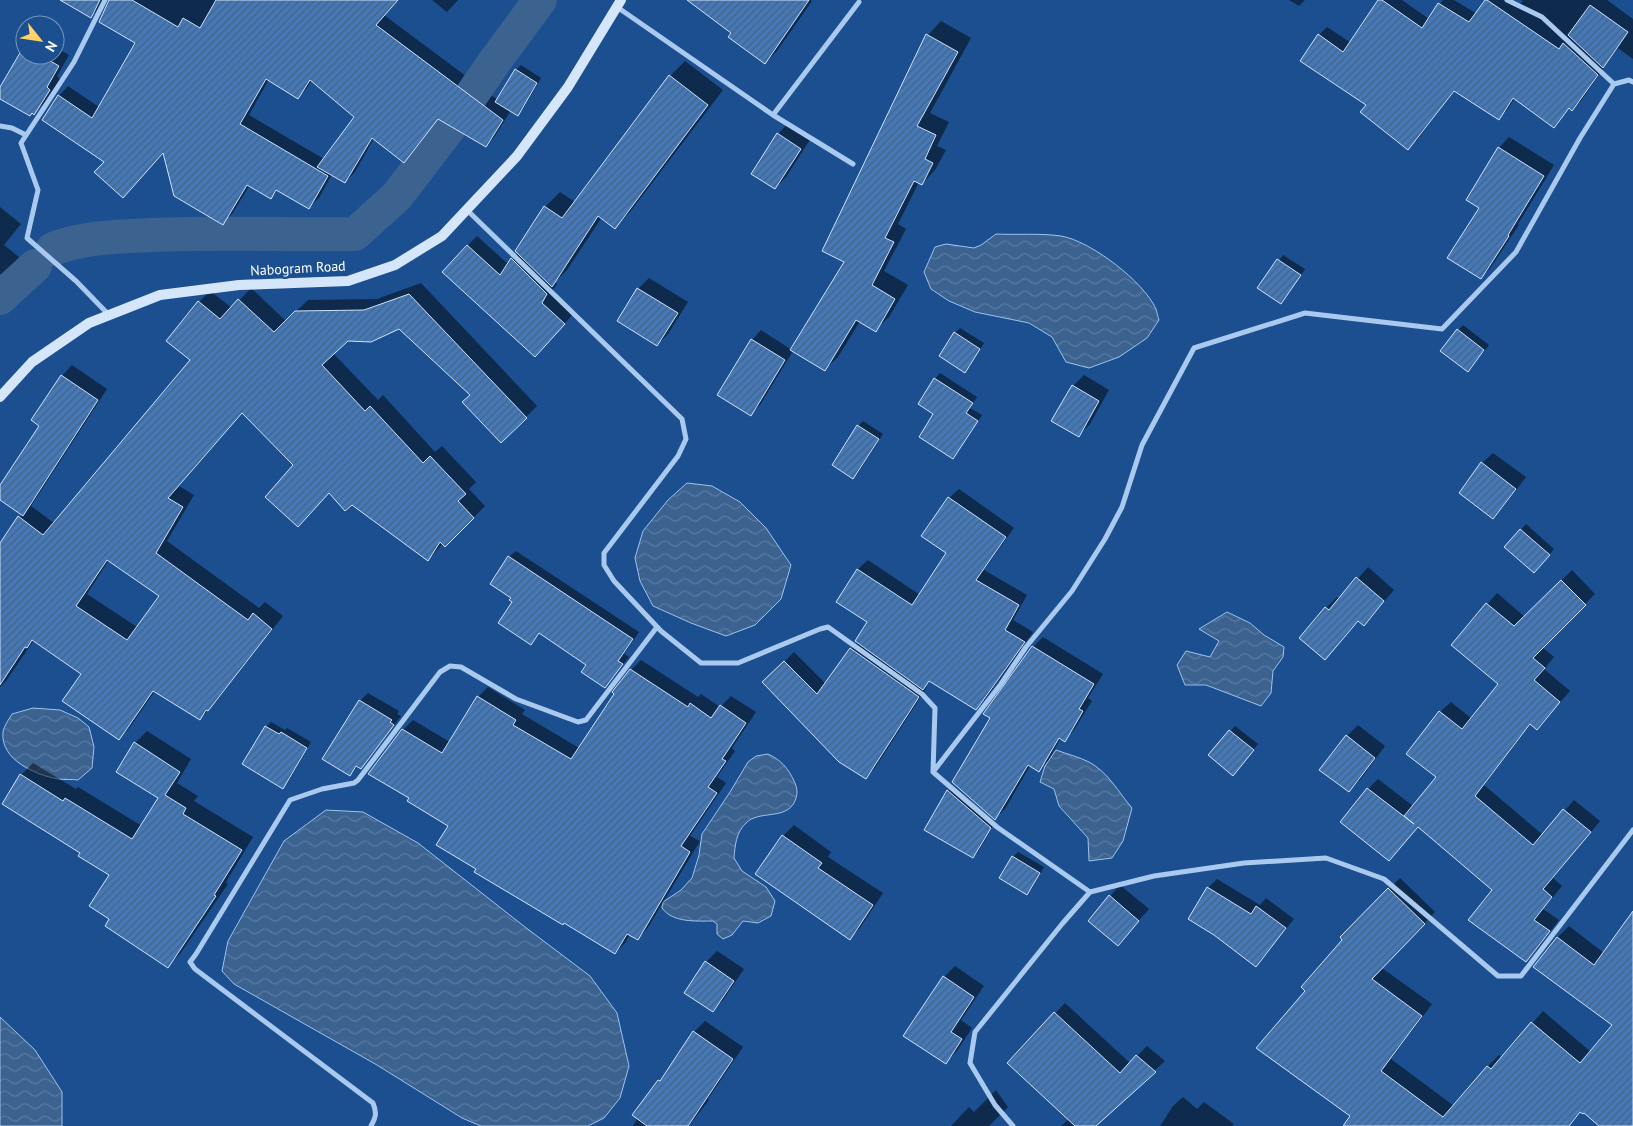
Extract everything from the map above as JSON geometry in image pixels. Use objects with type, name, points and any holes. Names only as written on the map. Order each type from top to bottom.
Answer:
[{"type":"main road","name":"Nabogram Road","points":[[0,397],[32,362],[88,323],[160,295],[239,285],[348,281],[396,265],[442,236],[517,156],[563,95],[619,3]]},
{"type":"street","points":[[105,0],[74,62],[21,143],[38,190],[27,238],[76,281],[110,315]]},
{"type":"street","points":[[1507,0],[1542,17],[1614,84]]},
{"type":"street","points":[[773,115],[859,2]]},
{"type":"street","points":[[619,3],[773,115],[852,164]]},
{"type":"street","points":[[933,772],[1001,684],[1026,647],[1072,591],[1105,539],[1122,507],[1142,445],[1194,348],[1305,313],[1442,329],[1516,252],[1580,138],[1614,84],[1629,80],[1633,82]]},
{"type":"street","points":[[0,126],[12,128],[26,135]]},
{"type":"street","points":[[467,209],[682,419],[686,439],[678,456],[604,553],[604,564],[614,581],[657,627],[701,663],[738,663],[828,627],[922,694],[934,708],[933,772]]},
{"type":"street","points":[[371,1126],[377,1112],[373,1103],[195,969],[190,962],[202,946],[290,800],[322,789],[354,783],[358,780],[440,672],[450,666],[461,667],[516,699],[582,722],[586,720],[657,627]]},
{"type":"street","points":[[933,772],[997,827],[1090,892]]},
{"type":"street","points":[[1013,1126],[994,1104],[970,1063],[975,1032],[1090,892],[1154,876],[1226,865],[1326,858],[1384,879],[1498,976],[1521,976],[1633,830]]},
{"type":"water","points":[[996,234],[1061,236],[1073,239],[1087,246],[1129,275],[1150,298],[1159,320],[1147,338],[1119,357],[1089,368],[1066,362],[1052,337],[1029,323],[975,312],[949,301],[931,289],[924,272],[935,247],[946,244],[974,248]]},
{"type":"water","points":[[687,483],[712,486],[740,502],[766,528],[791,565],[781,599],[755,625],[726,636],[653,606],[640,581],[635,558],[643,531],[668,500]]},
{"type":"water","points":[[1227,612],[1250,623],[1264,635],[1284,647],[1283,657],[1273,671],[1271,693],[1261,706],[1206,685],[1185,685],[1177,665],[1186,651],[1210,657],[1219,641],[1199,629]]},
{"type":"water","points":[[33,708],[60,710],[78,718],[89,727],[94,747],[92,768],[78,780],[58,779],[30,770],[13,758],[7,751],[3,732],[8,720],[12,714]]},
{"type":"water","points":[[1056,750],[1096,766],[1108,777],[1132,808],[1123,841],[1112,858],[1089,861],[1088,838],[1059,806],[1054,789],[1040,782],[1045,766]]},
{"type":"water","points":[[768,754],[784,765],[789,772],[796,787],[796,797],[790,808],[778,813],[751,819],[746,823],[738,835],[734,858],[742,871],[766,887],[775,901],[771,916],[758,923],[743,921],[732,935],[723,939],[717,934],[717,924],[713,921],[678,919],[662,908],[663,902],[681,890],[692,878],[699,855],[702,834],[748,762],[756,756]]},
{"type":"water","points":[[326,810],[363,812],[418,843],[590,976],[617,1013],[629,1066],[620,1098],[604,1118],[588,1126],[481,1126],[462,1118],[377,1065],[234,984],[222,971],[228,941],[284,841]]},
{"type":"water","points":[[0,1017],[35,1050],[62,1092],[62,1126],[0,1126]]},
{"type":"building","points":[[60,0],[100,0],[91,18]]},
{"type":"building","points":[[109,0],[132,0],[178,27],[183,18],[200,28],[216,0],[398,0],[376,25],[503,120],[486,147],[438,119],[404,163],[372,138],[345,183],[317,167],[354,117],[310,80],[298,99],[266,79],[240,124],[328,176],[309,209],[276,190],[271,199],[247,185],[223,225],[174,196],[163,153],[123,198],[94,172],[104,162],[42,120],[58,95],[92,118],[135,43],[99,22]]},
{"type":"building","points":[[687,0],[809,0],[765,64],[728,37],[731,33]]},
{"type":"building","points":[[1378,0],[1382,0],[1422,28],[1438,3],[1469,22],[1485,0],[1487,0],[1559,49],[1563,43],[1598,75],[1572,111],[1569,108],[1554,128],[1513,98],[1499,120],[1454,91],[1408,150],[1360,112],[1366,105],[1300,61],[1318,34],[1343,52]]},
{"type":"building","points":[[1590,5],[1628,32],[1603,68],[1568,35]]},
{"type":"building","points":[[926,34],[958,52],[917,126],[936,135],[925,159],[933,163],[922,185],[914,181],[885,238],[894,242],[872,285],[895,299],[876,332],[856,320],[825,371],[790,350],[844,262],[822,251]]},
{"type":"building","points":[[15,61],[15,65],[59,66],[47,87],[50,90],[34,115],[32,113],[30,116],[0,99],[0,87]]},
{"type":"building","points":[[515,69],[537,83],[518,116],[495,102]]},
{"type":"building","points":[[669,75],[708,105],[615,229],[598,216],[552,287],[515,251],[544,206],[562,218]]},
{"type":"building","points":[[777,133],[801,149],[775,189],[751,174]]},
{"type":"building","points":[[1498,147],[1544,176],[1481,279],[1447,258],[1479,208],[1466,200]]},
{"type":"building","points":[[467,245],[500,275],[511,258],[547,294],[542,303],[565,324],[535,357],[442,272]]},
{"type":"building","points":[[1277,259],[1301,275],[1281,304],[1257,288]]},
{"type":"building","points":[[637,288],[678,313],[657,346],[617,321]]},
{"type":"building","points":[[409,294],[527,418],[501,443],[462,402],[470,395],[399,329],[371,342],[348,341],[322,365],[365,411],[370,406],[423,463],[430,456],[466,494],[458,501],[474,518],[445,547],[440,542],[428,561],[352,505],[345,511],[329,493],[298,527],[265,497],[293,465],[242,413],[168,498],[183,507],[156,553],[248,620],[253,613],[272,629],[200,720],[153,691],[119,740],[62,701],[81,674],[32,640],[27,648],[25,647],[0,685],[0,543],[18,516],[43,535],[190,360],[166,341],[198,301],[220,319],[238,299],[274,332],[295,311],[364,310]],"holes":[[[107,560],[159,596],[127,640],[76,606]]]},
{"type":"building","points":[[1457,329],[1484,350],[1468,372],[1440,351]]},
{"type":"building","points":[[954,332],[980,349],[965,373],[939,356]]},
{"type":"building","points":[[751,339],[785,360],[751,416],[717,395]]},
{"type":"building","points":[[61,375],[98,400],[23,516],[0,500],[0,485],[39,426],[31,420]]},
{"type":"building","points":[[934,378],[973,403],[966,413],[978,421],[953,459],[919,437],[933,414],[918,404]]},
{"type":"building","points":[[1072,385],[1099,401],[1079,437],[1051,421]]},
{"type":"building","points":[[857,425],[879,439],[853,479],[832,465]]},
{"type":"building","points":[[1481,462],[1516,489],[1493,519],[1459,493]]},
{"type":"building","points":[[948,497],[1006,537],[976,580],[1019,605],[1005,630],[1025,642],[976,710],[929,681],[923,690],[855,641],[867,622],[836,602],[857,569],[912,605],[946,553],[921,536]]},
{"type":"building","points":[[1520,529],[1550,555],[1534,573],[1504,547]]},
{"type":"building","points":[[508,556],[633,639],[618,661],[623,664],[605,688],[581,672],[586,665],[539,633],[531,645],[498,623],[512,602],[509,600],[511,598],[490,584]]},
{"type":"building","points":[[1356,577],[1384,601],[1364,626],[1358,621],[1325,660],[1299,638],[1325,607],[1329,610]]},
{"type":"building","points":[[1561,580],[1586,605],[1533,658],[1545,668],[1534,680],[1560,702],[1537,730],[1530,724],[1475,796],[1533,845],[1563,809],[1591,832],[1543,889],[1552,897],[1534,920],[1550,931],[1526,962],[1468,920],[1492,890],[1418,827],[1389,861],[1340,822],[1367,788],[1414,824],[1404,816],[1436,777],[1406,754],[1439,711],[1462,729],[1498,684],[1451,645],[1486,603],[1514,626]]},
{"type":"building","points":[[1032,646],[1094,684],[1079,709],[1083,711],[1065,742],[1059,738],[1039,772],[1028,765],[995,820],[952,782],[990,718],[983,714]]},
{"type":"building","points":[[850,648],[919,697],[866,779],[839,762],[762,682],[784,661],[817,694]]},
{"type":"building","points":[[630,669],[688,707],[690,703],[711,718],[720,705],[746,723],[722,759],[726,761],[708,787],[717,793],[681,846],[690,852],[638,940],[627,934],[615,954],[474,872],[476,869],[436,845],[448,826],[407,801],[409,798],[368,774],[402,729],[442,753],[477,696],[516,720],[513,725],[571,759],[614,694],[612,692]]},
{"type":"building","points":[[359,700],[392,720],[390,722],[394,725],[361,769],[356,766],[350,776],[322,759]]},
{"type":"building","points":[[265,726],[279,734],[281,732],[307,748],[283,789],[242,764]]},
{"type":"building","points":[[1229,730],[1254,750],[1233,776],[1208,755]]},
{"type":"building","points":[[1346,735],[1375,758],[1349,792],[1319,770]]},
{"type":"building","points":[[134,742],[180,772],[165,795],[186,808],[183,814],[242,850],[214,895],[216,896],[168,968],[105,926],[109,919],[89,906],[109,875],[78,856],[80,853],[2,804],[20,774],[63,801],[65,798],[132,839],[158,798],[116,772]]},
{"type":"building","points":[[947,790],[991,828],[973,858],[924,830]]},
{"type":"building","points":[[782,835],[822,863],[818,868],[873,905],[850,940],[755,874]]},
{"type":"building","points":[[1012,856],[1040,873],[1027,895],[999,878]]},
{"type":"building","points":[[1207,887],[1251,914],[1256,906],[1286,928],[1256,967],[1214,935],[1188,919]]},
{"type":"building","points":[[1388,888],[1425,924],[1372,979],[1422,1016],[1381,1071],[1443,1117],[1487,1066],[1491,1069],[1531,1022],[1580,1063],[1612,1025],[1533,967],[1557,937],[1594,965],[1633,911],[1633,1126],[1599,1126],[1584,1113],[1580,1112],[1569,1126],[1343,1126],[1350,1116],[1256,1048],[1305,991],[1301,987],[1342,940],[1340,937]]},
{"type":"building","points":[[1109,895],[1139,921],[1118,946],[1088,921]]},
{"type":"building","points":[[705,961],[734,981],[713,1012],[684,993]]},
{"type":"building","points":[[943,976],[974,997],[951,1032],[962,1039],[946,1064],[903,1036]]},
{"type":"building","points":[[1054,1012],[1120,1073],[1136,1055],[1156,1072],[1096,1126],[1075,1126],[1007,1063]]},
{"type":"building","points":[[693,1031],[733,1059],[688,1126],[647,1126],[632,1115],[658,1080],[660,1081]]},
{"type":"waterway","points":[[53,249],[88,240],[150,235],[355,234],[397,196],[446,132],[540,0]]},
{"type":"waterway","points":[[0,298],[35,266]]}]
